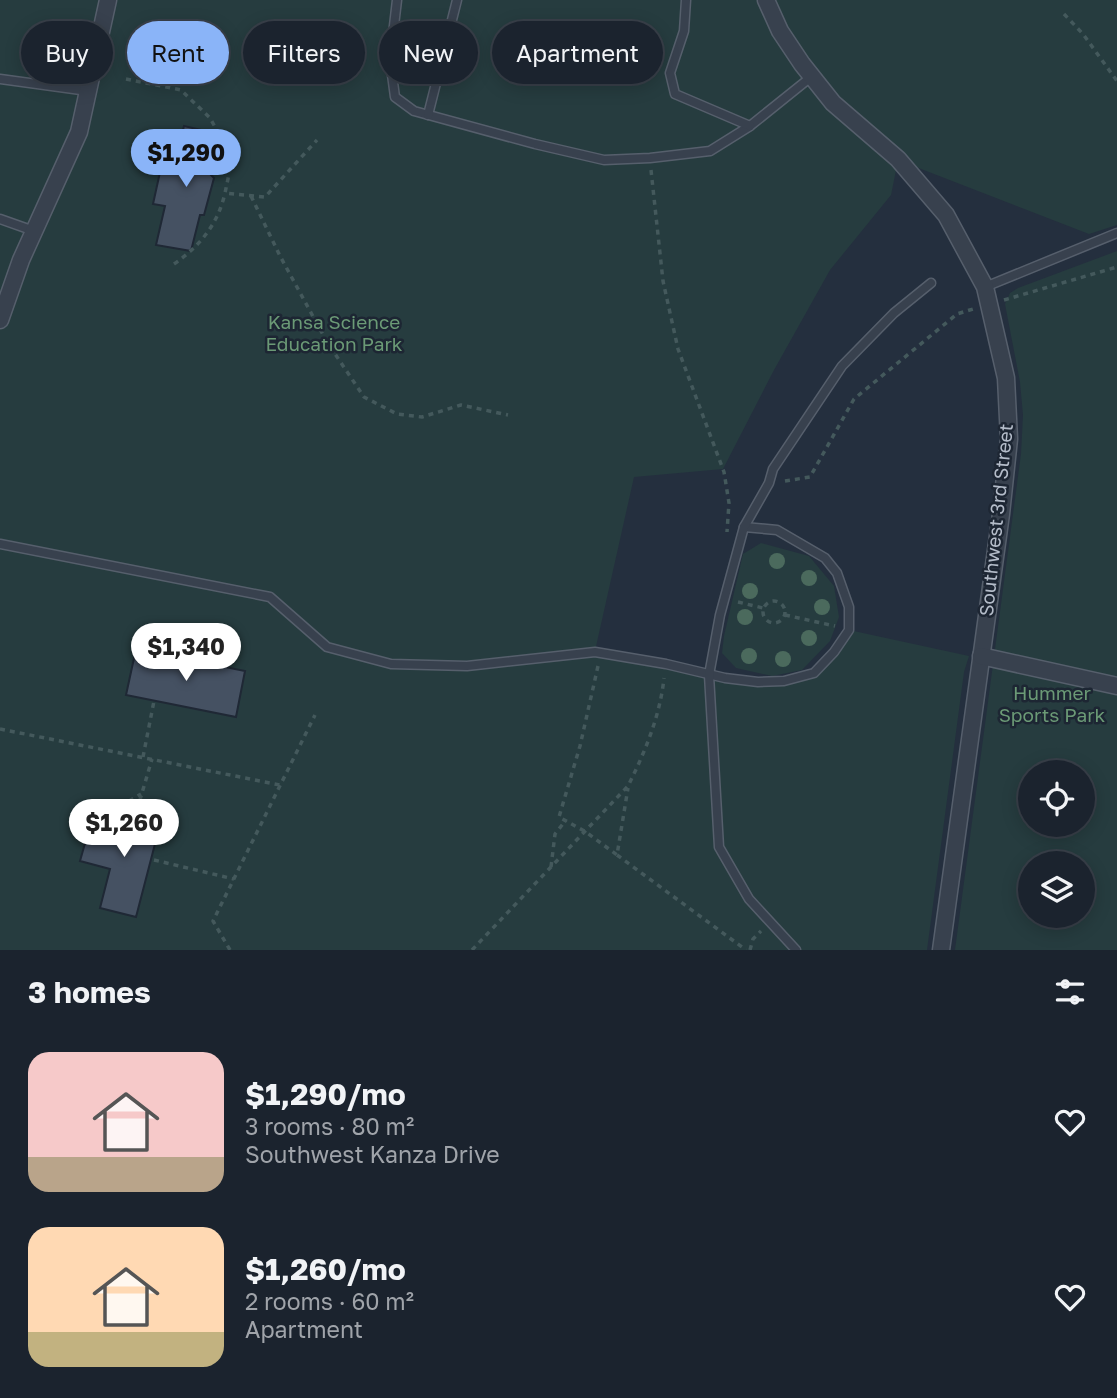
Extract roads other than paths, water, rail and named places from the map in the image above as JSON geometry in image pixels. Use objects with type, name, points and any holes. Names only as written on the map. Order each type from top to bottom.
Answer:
[{"type":"street","points":[[0,320],[34,231],[79,132],[108,0]]},
{"type":"street","name":"Southwest 3rd Street","points":[[766,0],[780,32],[811,77],[833,103],[898,159],[946,215],[985,287],[1006,378],[1009,439],[941,950]]},
{"type":"street","points":[[981,656],[1117,686]]},
{"type":"lane","points":[[397,0],[390,60],[395,97],[414,111],[604,160],[710,152],[750,126],[811,77]]},
{"type":"lane","points":[[428,115],[457,0]]},
{"type":"lane","points":[[687,0],[684,31],[670,73],[675,94],[750,126]]},
{"type":"lane","points":[[0,79],[88,91]]},
{"type":"lane","points":[[0,219],[34,231]]},
{"type":"lane","points":[[985,287],[1117,233]]},
{"type":"lane","points":[[796,950],[748,899],[719,847],[709,674],[720,615],[744,527],[769,484],[773,469],[842,366],[894,313],[931,283]]},
{"type":"lane","points":[[0,544],[270,597],[327,647],[391,664],[467,666],[595,652],[758,682],[784,681],[814,673],[834,652],[849,630],[849,607],[837,573],[825,558],[777,530],[744,527]]},
{"type":"park label","name":"Kansa Science Education Park","points":[[334,333]]},
{"type":"park label","name":"Hummer Sports Park","points":[[1052,704]]}]
